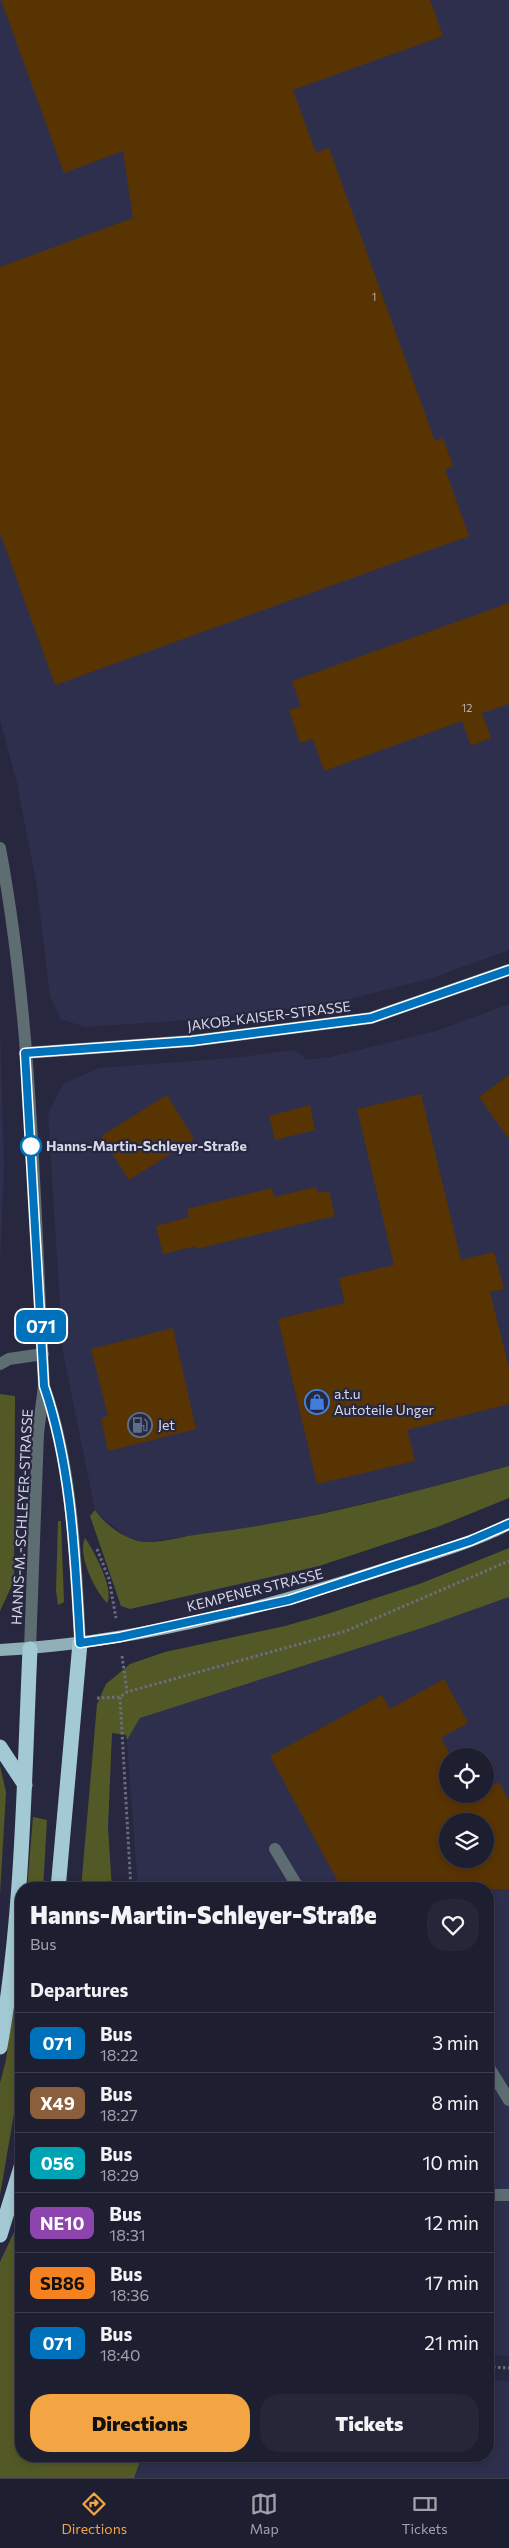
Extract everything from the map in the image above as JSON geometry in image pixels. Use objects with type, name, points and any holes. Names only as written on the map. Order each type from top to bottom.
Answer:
[{"type":"highway","points":[[59,1882],[80,1643]]},
{"type":"highway","points":[[18,1882],[25,1785],[30,1648]]},
{"type":"highway","points":[[0,1747],[25,1785]]},
{"type":"highway","points":[[0,2047],[15,1917]]},
{"type":"highway","points":[[0,2235],[15,2186]]},
{"type":"main road","name":"KEMPENER STRASSE","points":[[0,1650],[80,1643],[120,1637],[289,1600],[470,1541],[509,1524]]},
{"type":"street","name":"HANNS-M.-SCHLEYER-STRASSE","points":[[0,848],[13,934],[25,1053],[44,1386],[38,1433],[30,1648]]},
{"type":"street","name":"JAKOB-KAISER-STRASSE","points":[[25,1053],[192,1041],[371,1018],[509,970]]},
{"type":"street","points":[[0,1364],[9,1359],[42,1354]]},
{"type":"street","name":"HANNS-M.-SCHLEYER-STRASSE","points":[[44,1386],[58,1424],[70,1509],[80,1643]]},
{"type":"street","points":[[276,1849],[296,1882]]},
{"type":"street","points":[[494,2076],[509,2100]]},
{"type":"street","points":[[494,2195],[509,2196]]},
{"type":"path","points":[[96,1546],[109,1579],[120,1637],[127,1692]]},
{"type":"path","points":[[131,1882],[119,1699],[127,1692],[346,1631],[509,1561]]},
{"type":"path","points":[[494,2367],[509,2368]]},
{"type":"shaded area","points":[[0,0],[509,0],[509,950],[432,978],[346,1000],[231,1017],[85,1027],[61,1019],[50,996],[37,887],[17,783],[0,720]]},
{"type":"shaded area","points":[[509,1004],[509,1466],[435,1487],[261,1527],[144,1542],[127,1537],[95,1510],[63,1352],[48,1114],[63,1084],[99,1068],[233,1058],[294,1050],[307,1060],[330,1057],[436,1031]]},
{"type":"shaded area","points":[[0,1029],[4,1166],[0,1267]]},
{"type":"shaded area","points":[[509,1597],[509,2356],[494,2355],[494,1882],[137,1882],[127,1740],[140,1718],[422,1628]]},
{"type":"shaded area","points":[[494,2380],[509,2381],[509,2478],[134,2478],[140,2462],[494,2462]]},
{"type":"green space","points":[[0,1394],[15,1396],[14,1581],[0,1611]]},
{"type":"green space","points":[[509,1466],[509,1498],[440,1526],[319,1566],[130,1609],[121,1606],[90,1516],[95,1510],[110,1526],[131,1539],[145,1542],[159,1541],[318,1515],[395,1497]]},
{"type":"green space","points":[[58,1521],[61,1521],[64,1602],[58,1605],[56,1591]]},
{"type":"green space","points":[[85,1538],[98,1560],[106,1580],[109,1597],[107,1603],[97,1590],[85,1563],[83,1545]]},
{"type":"green space","points":[[509,1548],[509,1597],[422,1628],[140,1718],[127,1740],[126,1735],[112,1733],[108,1827],[112,1882],[82,1882],[97,1704],[106,1684],[130,1664],[165,1652],[285,1626],[422,1583]]},
{"type":"green space","points":[[0,1766],[6,1792],[0,1894]]},
{"type":"green space","points":[[33,1817],[47,1820],[43,1882],[28,1882]]},
{"type":"green space","points":[[15,1992],[15,2108],[0,2195],[0,2083],[6,2060]]},
{"type":"green space","points":[[15,2230],[15,2462],[140,2462],[134,2478],[0,2478],[0,2262]]},
{"type":"building","points":[[1,0],[430,0],[443,36],[293,90],[316,153],[329,148],[435,441],[443,438],[453,466],[445,469],[469,536],[55,685],[0,533],[0,267],[133,218],[123,151],[64,173]]},
{"type":"building","points":[[509,603],[509,704],[482,713],[491,738],[471,746],[462,721],[324,771],[313,739],[300,743],[289,710],[301,706],[292,681]]},
{"type":"building","points":[[509,1075],[509,1139],[479,1097]]},
{"type":"building","points":[[421,1094],[461,1260],[494,1252],[504,1289],[490,1292],[509,1368],[509,1404],[407,1430],[415,1461],[317,1484],[278,1319],[345,1303],[339,1278],[394,1265],[357,1109]]},
{"type":"building","points":[[167,1095],[194,1139],[129,1180],[101,1136]]},
{"type":"building","points":[[310,1105],[315,1130],[275,1140],[269,1116]]},
{"type":"building","points":[[316,1187],[318,1193],[329,1191],[335,1216],[196,1249],[196,1246],[163,1254],[156,1226],[189,1217],[187,1209],[272,1188],[274,1197]]},
{"type":"building","points":[[173,1328],[196,1429],[108,1451],[101,1418],[108,1416],[91,1349]]},
{"type":"building","points":[[444,1679],[468,1723],[441,1738],[447,1748],[439,1748],[439,1803],[494,1803],[494,1784],[499,1782],[509,1800],[509,1889],[494,1889],[494,1882],[338,1882],[270,1756],[382,1695],[390,1709]]},
{"type":"bus line","name":"071","points":[[509,970],[371,1018],[192,1041],[25,1053],[44,1386],[58,1424],[70,1509],[80,1643],[120,1637],[289,1600],[470,1541],[509,1524]]},
{"type":"place","name":"Hanns-Martin-Schleyer-Straße","points":[[31,1146]]},
{"type":"place","name":"a.t.u Autoteile Unger","points":[[317,1402]]},
{"type":"place","name":"Jet","points":[[140,1425]]}]
